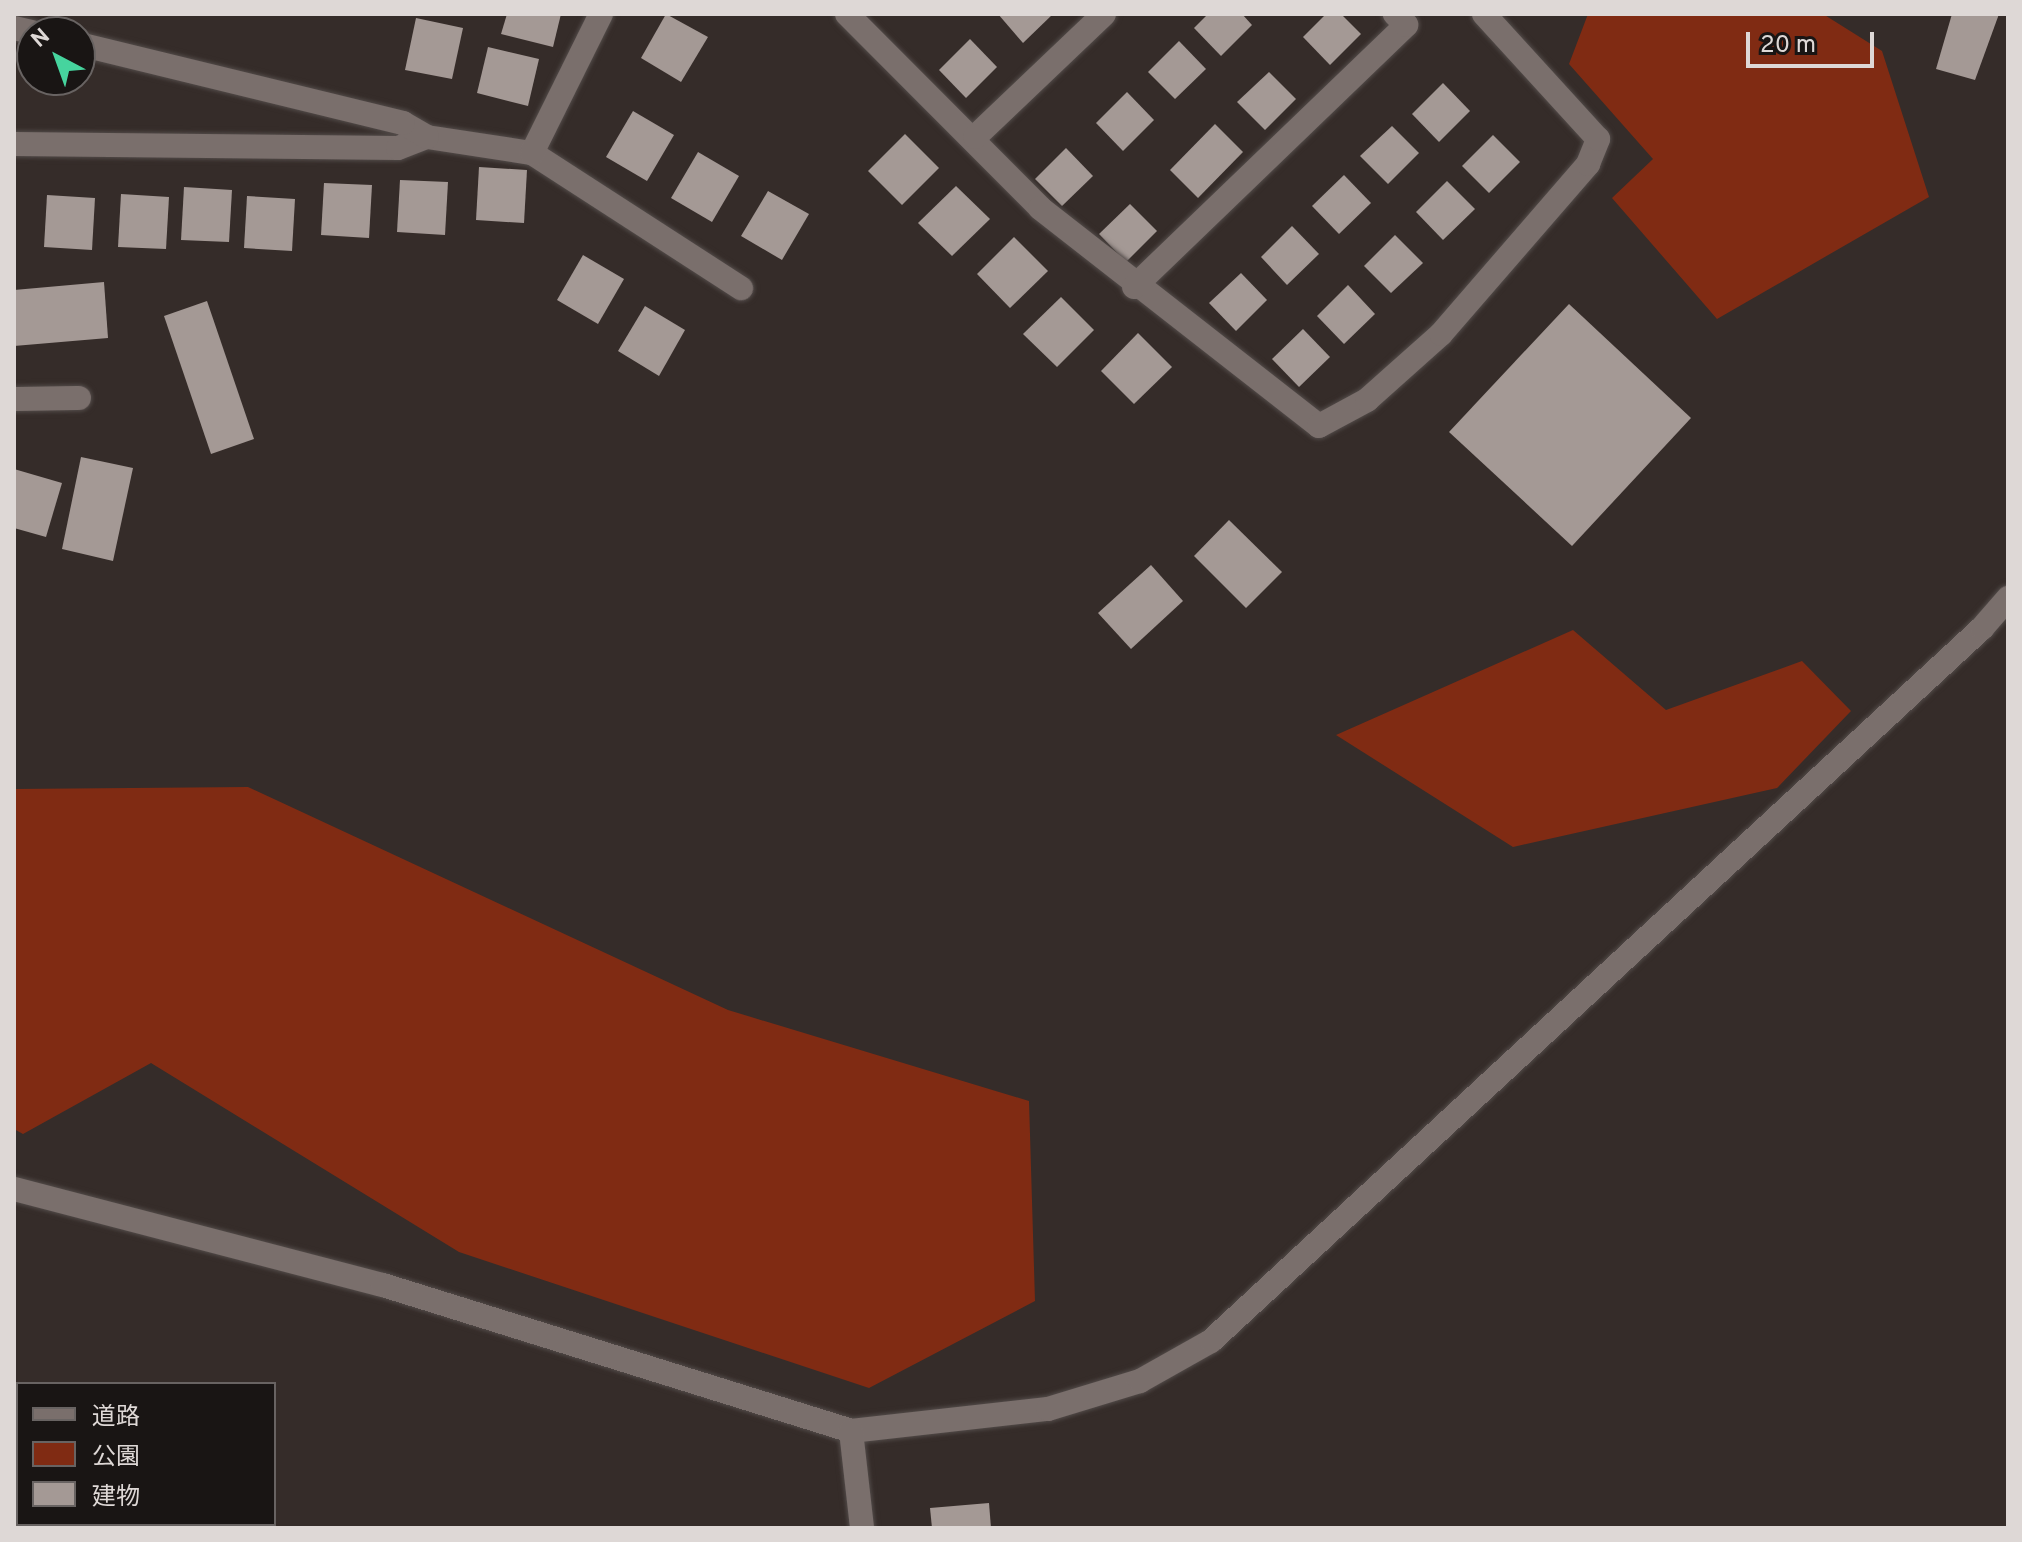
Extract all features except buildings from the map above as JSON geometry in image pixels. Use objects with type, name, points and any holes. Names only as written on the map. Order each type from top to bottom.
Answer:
[{"type":"street","points":[[532,153],[601,14]]},
{"type":"street","points":[[847,14],[975,137],[1040,208],[1134,287],[1319,426],[1367,400],[1441,334],[1588,164],[1598,139],[1484,14]]},
{"type":"street","points":[[975,137],[1104,14]]},
{"type":"street","points":[[1134,287],[1406,25],[1395,14]]},
{"type":"street","points":[[96,48],[403,123],[427,137],[532,153],[741,288]]},
{"type":"street","points":[[14,144],[398,148],[427,137]]},
{"type":"street","points":[[14,399],[79,398]]},
{"type":"street","points":[[14,1189],[383,1285],[851,1431],[1048,1409],[1140,1381],[1211,1341],[1982,628],[2008,598]]},
{"type":"street","points":[[851,1431],[862,1528]]},
{"type":"green space","points":[[1588,14],[1823,14],[1882,51],[1929,197],[1717,319],[1612,198],[1653,159],[1569,64]]},
{"type":"green space","points":[[1573,630],[1666,710],[1802,661],[1851,711],[1777,788],[1513,847],[1336,735]]},
{"type":"green space","points":[[248,787],[728,1010],[1029,1101],[1035,1301],[869,1388],[459,1252],[151,1063],[23,1134],[14,1129],[14,789]]}]
